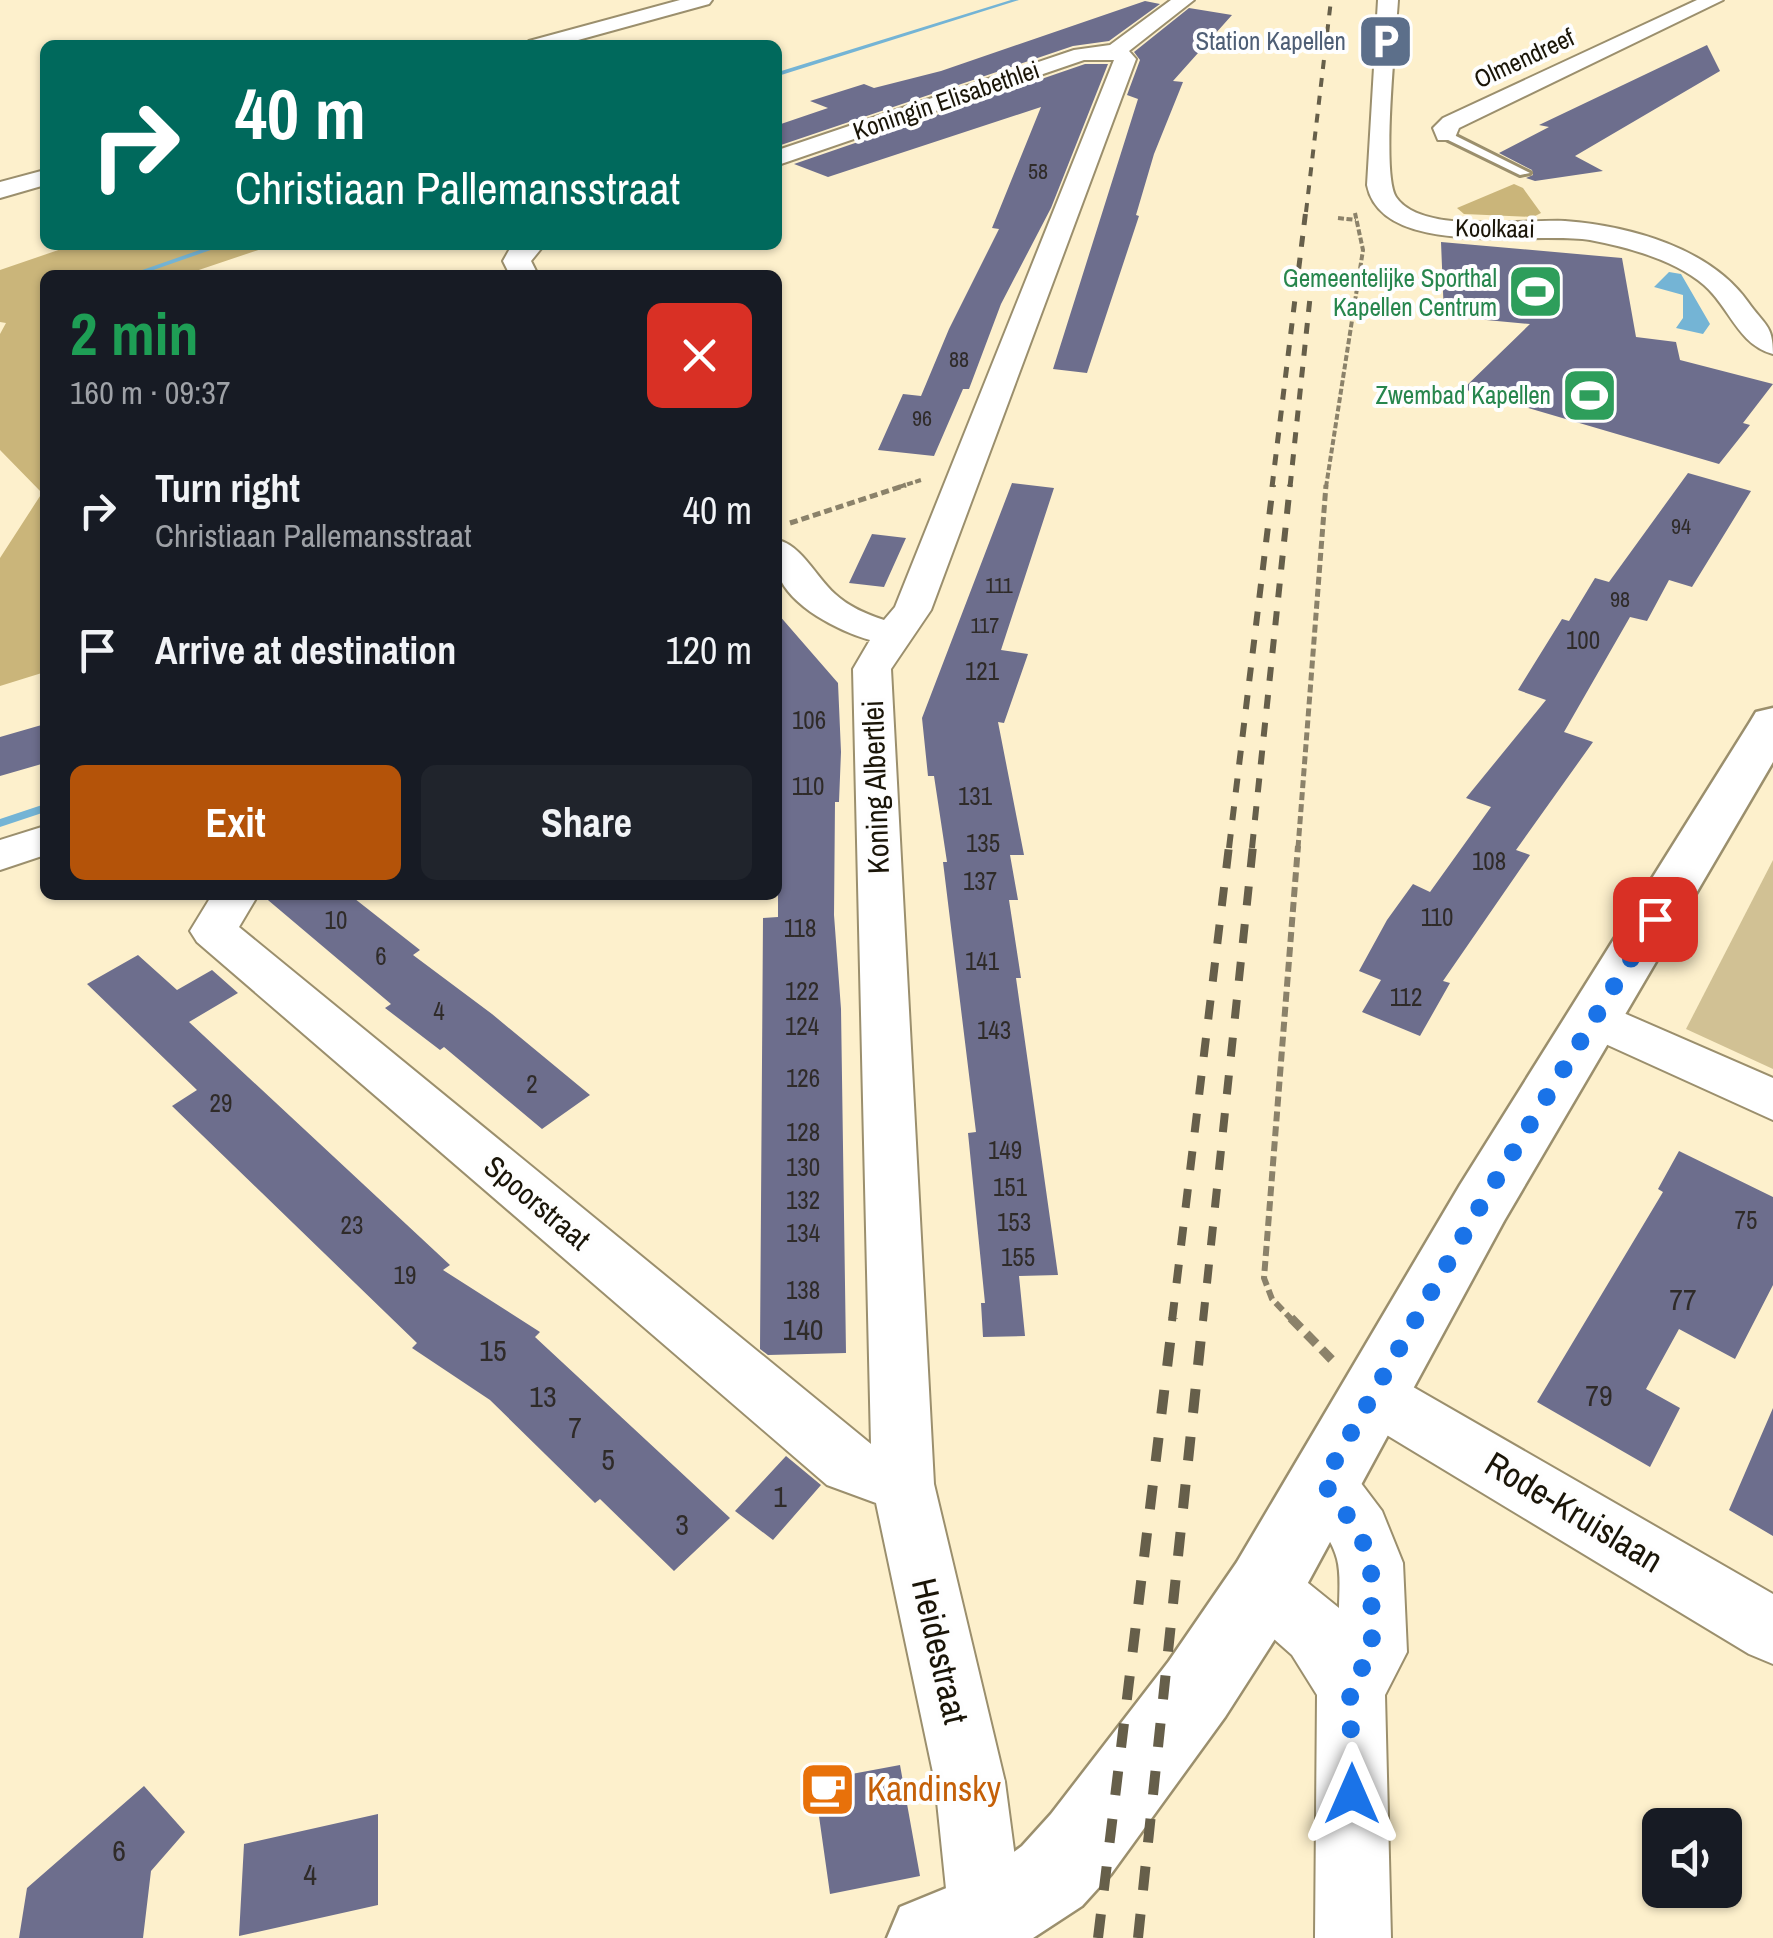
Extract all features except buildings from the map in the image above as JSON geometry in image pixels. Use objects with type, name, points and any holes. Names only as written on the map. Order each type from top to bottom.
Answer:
[{"type":"street","points":[[554,40],[702,0]]},
{"type":"street","points":[[1116,51],[1184,0]]},
{"type":"street","name":"Koolkaai","points":[[1388,0],[1380,130],[1380,189],[1385,201],[1409,217],[1451,229],[1577,230],[1650,249],[1711,276],[1724,289],[1751,332],[1773,345]]},
{"type":"street","name":"Olmendreef","points":[[1446,135],[1445,128],[1451,122],[1713,0]]},
{"type":"street","name":"Koningin Elisabethlei","points":[[782,157],[1080,54],[1116,51]]},
{"type":"street","name":"Koning Albertlei","points":[[903,1484],[872,669],[892,634],[912,610],[973,458],[1125,59],[1116,51]]},
{"type":"street","points":[[0,190],[40,179]]},
{"type":"street","points":[[521,270],[516,261],[527,250]]},
{"type":"street","points":[[782,556],[827,609],[852,624],[892,634]]},
{"type":"street","points":[[968,1931],[1052,1876],[1081,1844],[1197,1689],[1264,1588],[1482,1203],[1773,722]]},
{"type":"street","points":[[0,855],[40,842]]},
{"type":"street","name":"Spoorstraat","points":[[232,900],[213,932],[849,1465],[903,1484]]},
{"type":"street","points":[[1596,1018],[1773,1100]]},
{"type":"street","name":"Rode-Kruislaan","points":[[1373,1394],[1773,1631]]},
{"type":"street","points":[[1323,1482],[1359,1532],[1371,1563],[1372,1652],[1350,1687]]},
{"type":"street","name":"Heidestraat","points":[[903,1484],[970,1782],[968,1931]]},
{"type":"street","points":[[1264,1588],[1316,1632],[1350,1687],[1353,1938]]},
{"type":"lane","name":"Olmendreef","points":[[1446,135],[1524,173]]},
{"type":"path","points":[[1338,218],[1356,220]]},
{"type":"path","points":[[1363,250],[1328,463],[1264,1278],[1272,1298],[1308,1339],[1373,1394]]},
{"type":"path","points":[[1332,285],[1357,287]]},
{"type":"path","points":[[782,525],[899,488],[973,458]]},
{"type":"shaded area","points":[[1514,184],[1523,188],[1541,213],[1533,217],[1464,214],[1457,208]]},
{"type":"shaded area","points":[[58,250],[258,250],[199,270],[40,270],[40,491],[0,450],[0,334],[6,323],[0,322],[0,270]]},
{"type":"shaded area","points":[[40,496],[40,674],[0,686],[0,558]]},
{"type":"shaded area","points":[[1773,860],[1773,1069],[1686,1029]]},
{"type":"water","points":[[1669,272],[1681,274],[1710,324],[1703,334],[1676,328],[1683,318],[1683,295],[1654,287]]},
{"type":"waterway","points":[[782,73],[1016,0]]},
{"type":"waterway","points":[[147,270],[206,250]]},
{"type":"waterway","points":[[0,823],[40,810]]},
{"type":"railway","points":[[1306,212],[1331,0]]},
{"type":"railway","points":[[1272,487],[1306,209]]},
{"type":"railway","points":[[1290,487],[1310,298]]},
{"type":"railway","points":[[1229,848],[1273,485]]},
{"type":"railway","points":[[1252,848],[1290,485]]},
{"type":"railway","points":[[1172,1321],[1229,846]]},
{"type":"railway","points":[[1203,1321],[1253,846]]},
{"type":"railway","points":[[1098,1938],[1173,1318]]},
{"type":"railway","points":[[1138,1938],[1203,1318]]},
{"type":"place","name":"Station Kapellen","points":[[1385,41]]},
{"type":"place","name":"Gemeentelijke Sporthal Kapellen Centrum","points":[[1536,292]]},
{"type":"place","name":"Zwembad Kapellen","points":[[1590,395]]},
{"type":"place","name":"Kandinsky","points":[[828,1789]]},
{"type":"route","points":[[1352,1794],[1350,1687],[1372,1652],[1371,1563],[1359,1532],[1323,1482],[1482,1203],[1655,919]]}]
